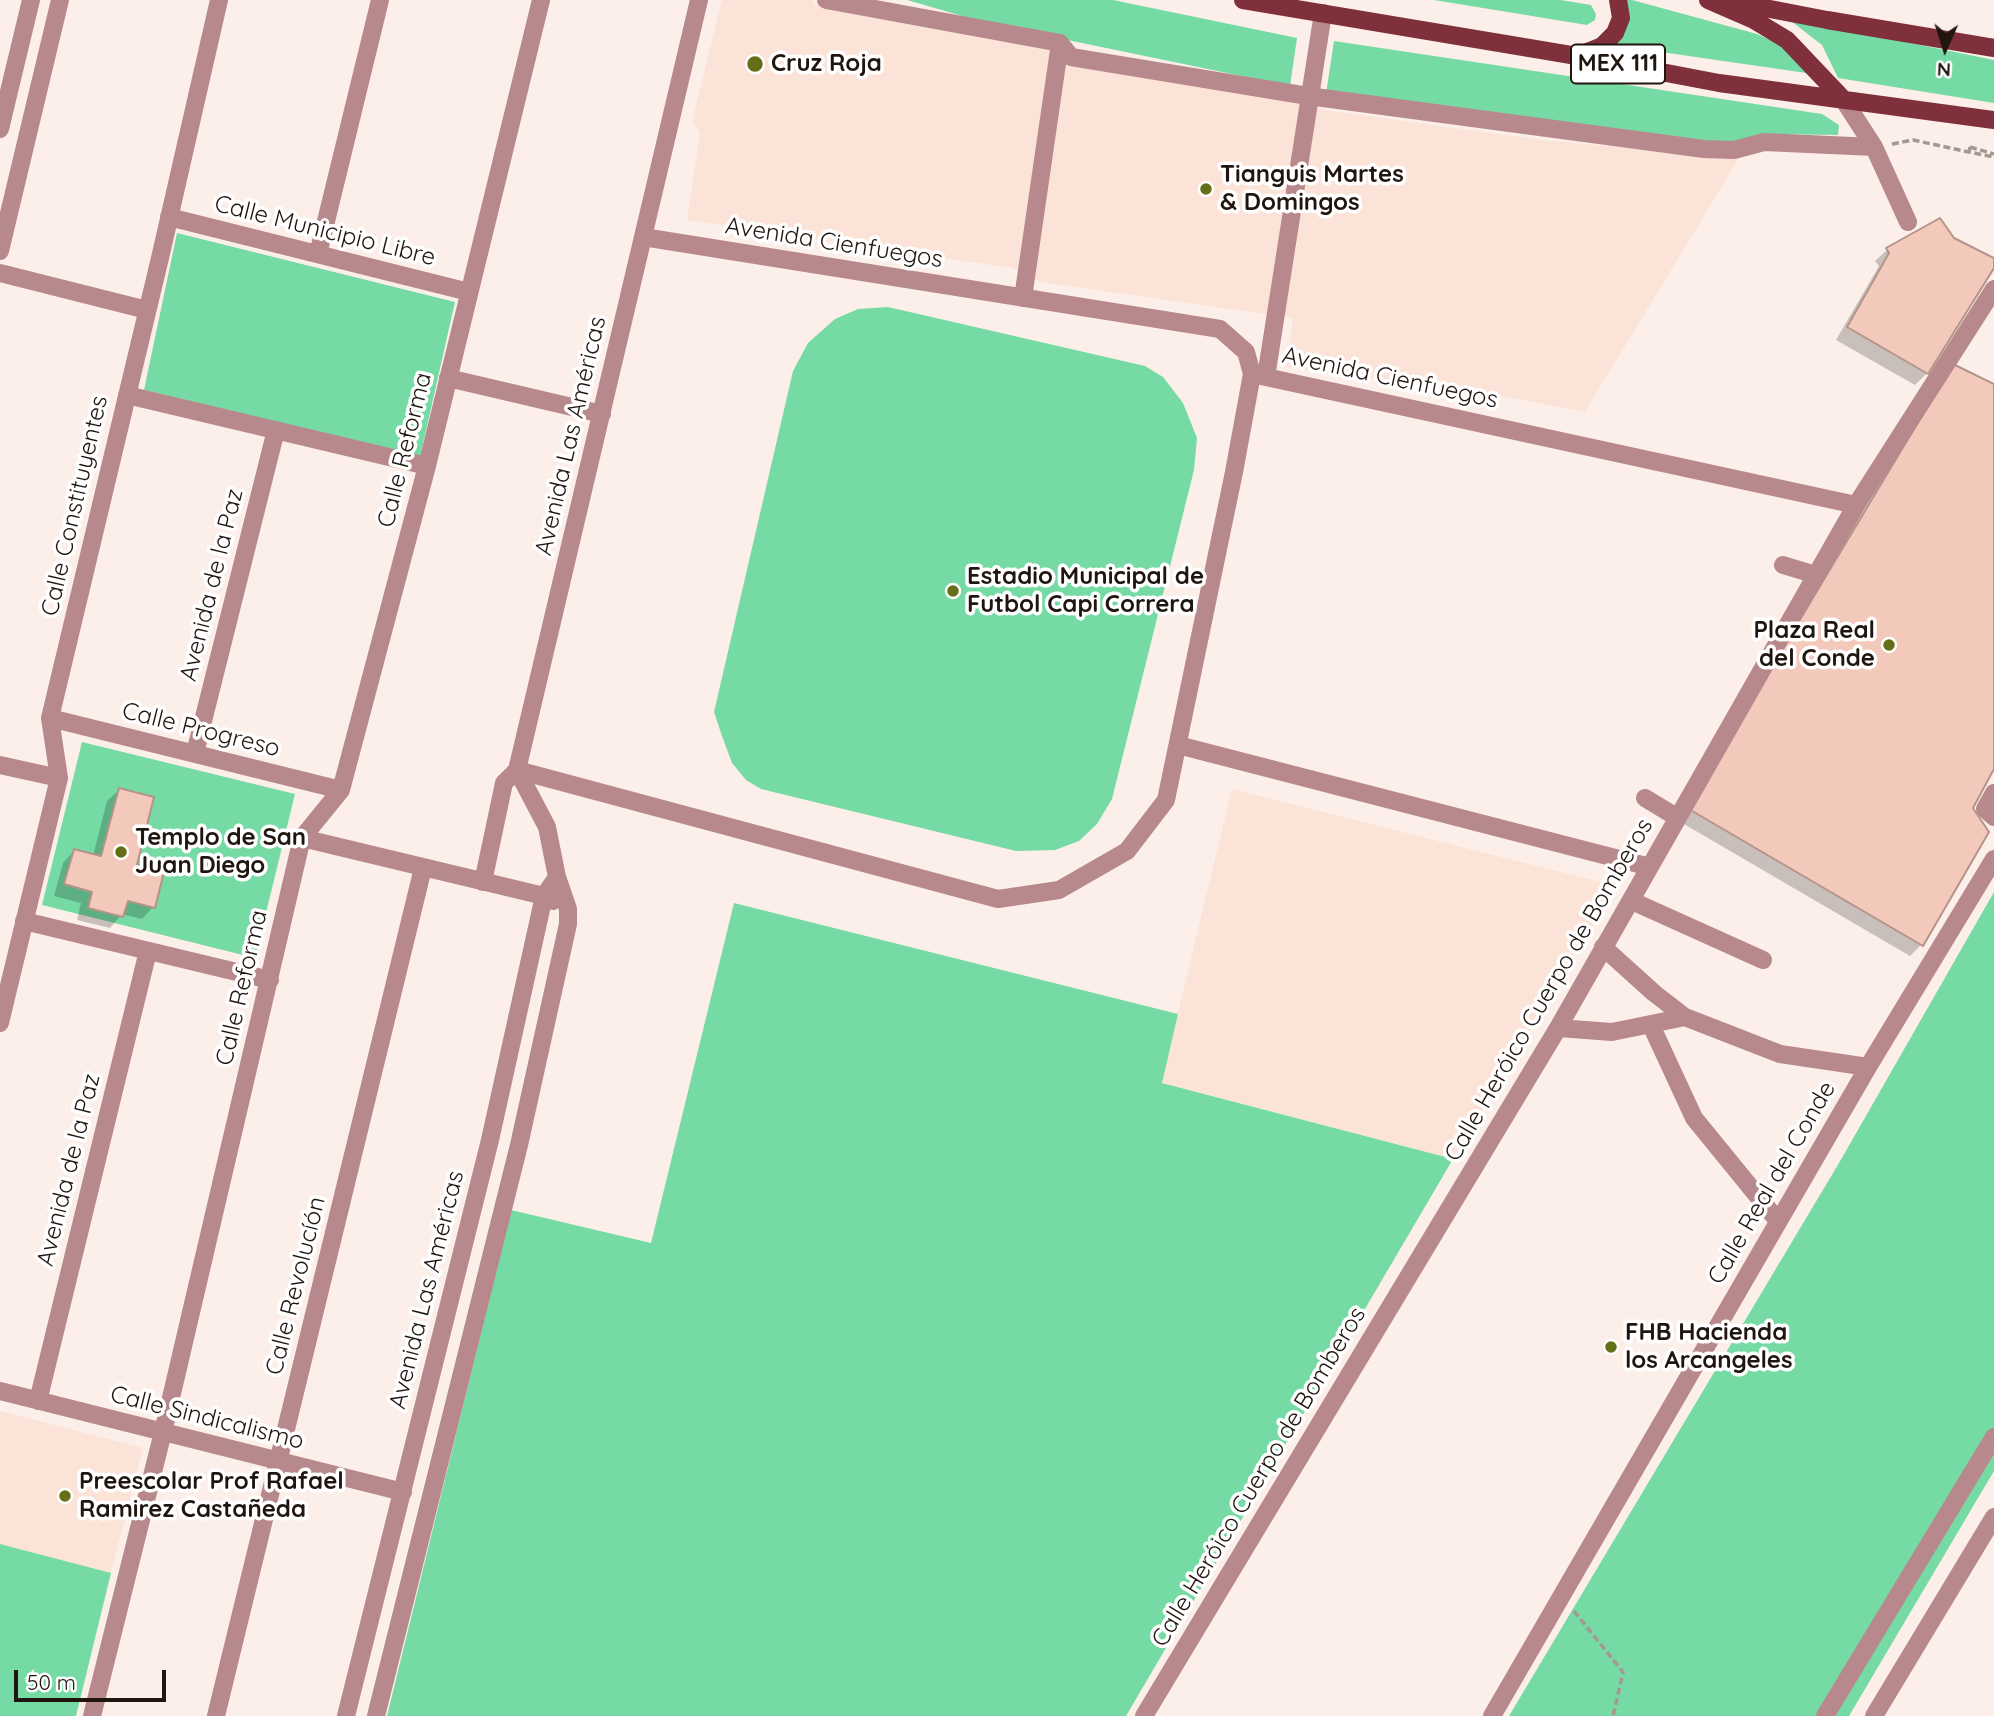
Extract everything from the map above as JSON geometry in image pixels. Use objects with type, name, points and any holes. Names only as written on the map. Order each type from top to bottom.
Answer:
[{"type":"main road","points":[[1577,56],[1602,46],[1615,33],[1620,18],[1618,0]]},
{"type":"main road","points":[[1708,0],[1755,20],[1787,40],[1843,99]]},
{"type":"main road","points":[[1723,0],[1994,48]]},
{"type":"main road","name":"MEX 111","points":[[1249,1],[1577,56],[1719,83],[1994,120]]},
{"type":"street","points":[[0,129],[31,0]]},
{"type":"street","points":[[0,251],[60,0]]},
{"type":"street","name":"Calle Constituyentes","points":[[0,1023],[59,778],[50,718],[219,0]]},
{"type":"street","points":[[318,254],[380,0]]},
{"type":"street","name":"Calle Reforma","points":[[92,1716],[163,1432],[302,838],[341,790],[427,466],[541,0]]},
{"type":"street","name":"Avenida Las Américas","points":[[483,882],[504,783],[517,770],[699,0]]},
{"type":"street","points":[[826,0],[1060,43],[1071,57],[1308,96],[1704,149],[1734,150],[1764,142],[1874,147]]},
{"type":"street","points":[[517,770],[998,899],[1059,890],[1127,850],[1166,800],[1259,375],[1323,13]]},
{"type":"street","points":[[1023,298],[1060,43]]},
{"type":"street","points":[[1843,99],[1874,147],[1908,222]]},
{"type":"street","name":"Calle Municipio Libre","points":[[169,217],[470,292]]},
{"type":"street","name":"Avenida Cienfuegos","points":[[643,237],[1220,329],[1246,352],[1259,375],[1856,505]]},
{"type":"street","points":[[0,273],[147,310]]},
{"type":"street","name":"Calle Heróico Cuerpo de Bomberos","points":[[1144,1716],[1558,1028],[1856,505],[1994,289]]},
{"type":"street","points":[[448,378],[601,414]]},
{"type":"street","points":[[127,395],[427,466]]},
{"type":"street","name":"Avenida de la Paz","points":[[195,752],[276,430]]},
{"type":"street","points":[[1783,565],[1816,575]]},
{"type":"street","name":"Calle Progreso","points":[[50,718],[341,790]]},
{"type":"street","points":[[1178,745],[1650,867]]},
{"type":"street","points":[[0,765],[59,778]]},
{"type":"street","points":[[376,1716],[519,1145],[568,924],[568,909],[557,877],[547,827],[517,770]]},
{"type":"street","points":[[1994,793],[1985,809],[1994,817]]},
{"type":"street","points":[[1645,798],[1678,818]]},
{"type":"street","points":[[302,838],[544,896],[568,909]]},
{"type":"street","name":"Calle Real del Conde","points":[[1492,1716],[1868,1067],[1994,859]]},
{"type":"street","name":"Calle Revolucíón","points":[[216,1716],[422,868]]},
{"type":"street","name":"Avenida Las Américas","points":[[346,1716],[489,1140],[544,896],[557,877]]},
{"type":"street","points":[[1632,901],[1763,960]]},
{"type":"street","points":[[24,921],[270,980]]},
{"type":"street","points":[[1604,947],[1654,993],[1685,1017],[1780,1054],[1868,1067]]},
{"type":"street","name":"Avenida de la Paz","points":[[38,1401],[148,951]]},
{"type":"street","points":[[1558,1028],[1612,1032],[1685,1017]]},
{"type":"street","points":[[1651,1025],[1694,1118],[1778,1222]]},
{"type":"street","points":[[489,1140],[519,1145]]},
{"type":"street","name":"Calle Sindicalismo","points":[[0,1391],[403,1492]]},
{"type":"street","points":[[1825,1716],[1994,1437]]},
{"type":"street","points":[[1874,1716],[1994,1517]]},
{"type":"street","points":[[391,1537],[419,1544]]},
{"type":"path","points":[[1874,147],[1913,140],[1994,155]]},
{"type":"path","points":[[1562,1596],[1623,1672],[1613,1716]]},
{"type":"shaded area","name":"Tianguis Martes & Domingos","points":[[722,0],[814,0],[813,5],[1045,44],[1070,66],[1293,100],[1325,110],[1542,140],[1739,158],[1585,412],[1518,399],[1286,367],[1293,318],[1040,282],[1012,268],[687,220],[700,132],[692,122]]},
{"type":"shaded area","points":[[1232,789],[1616,886],[1453,1159],[1161,1082]]},
{"type":"shaded area","name":"Preescolar Prof Rafael Ramirez Castañeda","points":[[0,1411],[143,1448],[111,1573],[0,1544]]},
{"type":"green space","points":[[907,0],[1113,0],[1297,38],[1290,86],[990,24]]},
{"type":"green space","points":[[1434,0],[1561,0],[1591,5],[1596,14],[1595,20],[1587,25]]},
{"type":"green space","points":[[1624,0],[1757,34],[1792,50],[1813,74],[1613,45]]},
{"type":"green space","points":[[1787,18],[1994,60],[1994,103],[1838,78],[1822,45]]},
{"type":"green space","points":[[1334,41],[1822,114],[1839,125],[1838,135],[1766,134],[1731,144],[1326,94]]},
{"type":"green space","points":[[177,233],[455,302],[420,457],[144,390]]},
{"type":"green space","name":"Estadio Municipal de Futbol Capi Correra","points":[[888,307],[1145,366],[1163,377],[1183,403],[1197,438],[1194,470],[1112,799],[1097,824],[1079,841],[1055,850],[1016,851],[761,789],[746,780],[732,763],[714,712],[793,371],[808,343],[835,319],[858,309]]},
{"type":"green space","points":[[82,742],[295,794],[255,958],[42,905]]},
{"type":"green space","points":[[1994,892],[1994,1471],[1849,1716],[1509,1716],[1839,1163]]},
{"type":"green space","points":[[734,903],[1178,1014],[1162,1083],[1453,1159],[1126,1716],[387,1716],[511,1210],[651,1243]]},
{"type":"green space","points":[[0,1544],[111,1573],[76,1716],[0,1716]]},
{"type":"building","points":[[1940,218],[1954,238],[1994,258],[1994,268],[1928,374],[1847,327],[1889,253],[1886,248]]},
{"type":"building","name":"Plaza Real del Conde","points":[[1953,364],[1994,384],[1994,769],[1973,808],[1989,832],[1923,946],[1687,808]]},
{"type":"building","name":"Templo de San Juan Diego","points":[[119,788],[154,797],[137,865],[164,872],[155,908],[128,901],[123,917],[88,908],[92,892],[64,884],[74,849],[101,856]]},
{"type":"place","name":"Cruz Roja","points":[[755,64]]},
{"type":"place","name":"Tianguis Martes & Domingos","points":[[1206,189]]},
{"type":"place","name":"Estadio Municipal de Futbol Capi Correra","points":[[953,591]]},
{"type":"place","name":"Plaza Real del Conde","points":[[1889,645]]},
{"type":"place","name":"Templo de San Juan Diego","points":[[121,852]]},
{"type":"place","name":"FHB Hacienda los Arcangeles","points":[[1611,1347]]},
{"type":"place","name":"Preescolar Prof Rafael Ramirez Castañeda","points":[[65,1496]]}]
